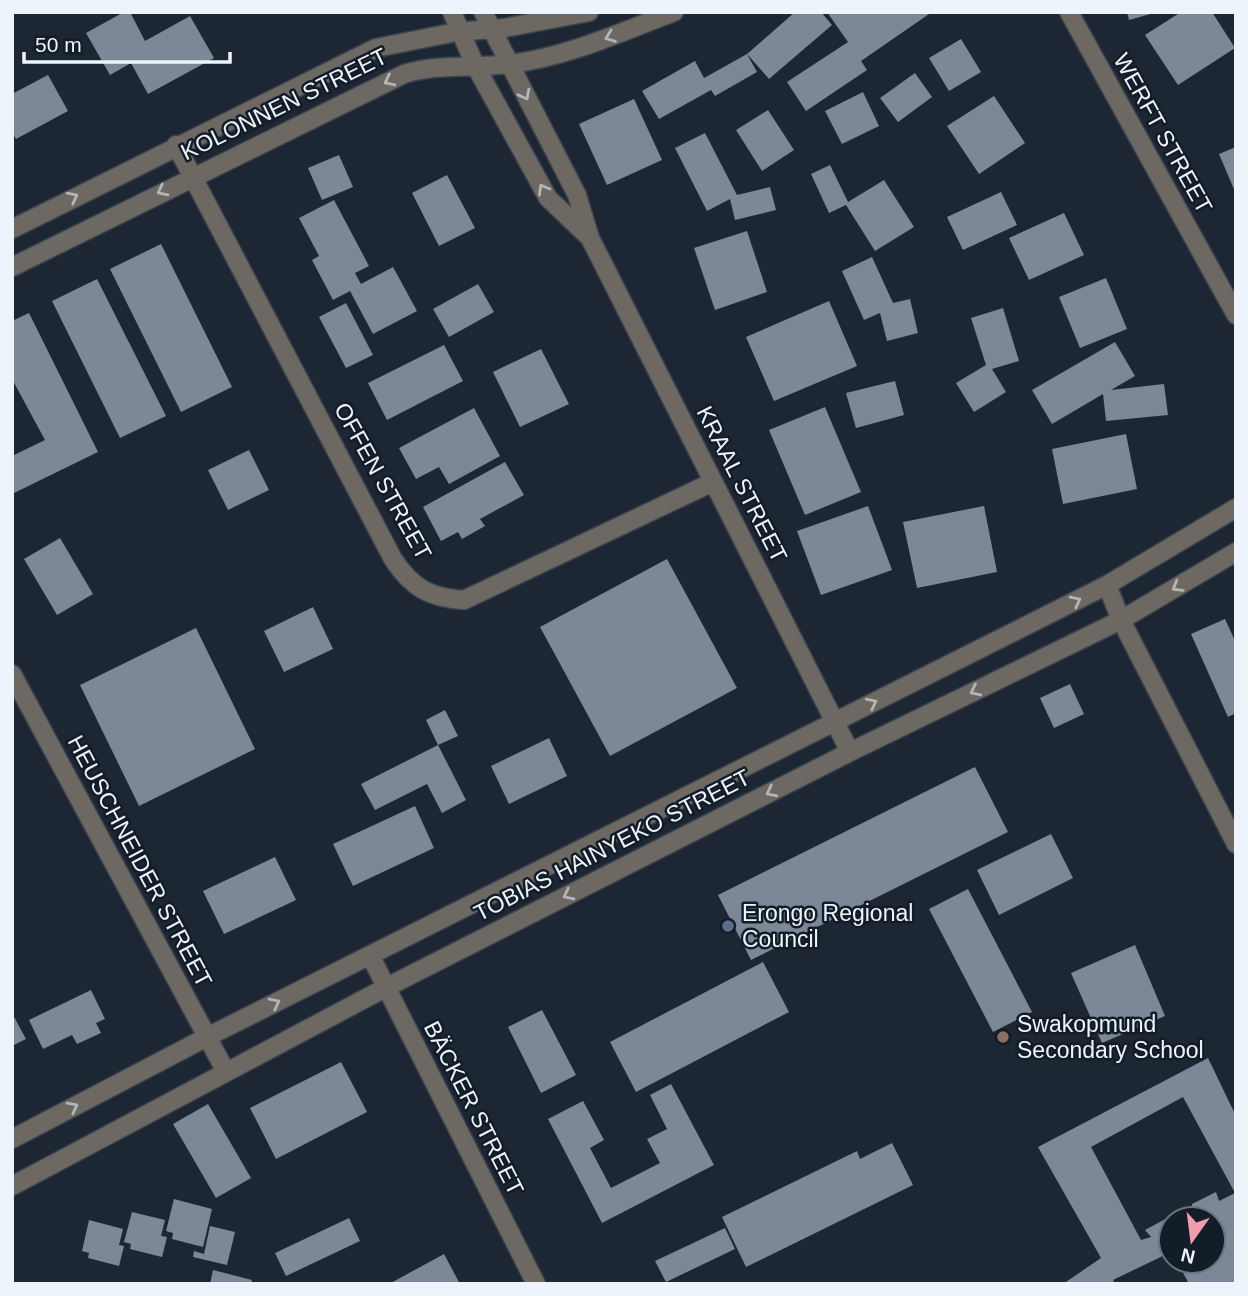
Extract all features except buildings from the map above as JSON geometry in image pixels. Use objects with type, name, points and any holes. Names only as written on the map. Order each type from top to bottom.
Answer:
[{"type":"street","name":"KRAAL STREET","points":[[452,12],[475,65],[548,198],[590,238]]},
{"type":"street","name":"KOLONNEN STREET","points":[[12,229],[176,145],[376,48],[461,31],[486,20],[589,12]]},
{"type":"street","name":"KOLONNEN STREET","points":[[12,267],[194,175],[404,74],[419,69],[510,65],[588,45],[674,12]]},
{"type":"street","name":"WERFT STREET","points":[[1069,12],[1236,315]]},
{"type":"street","name":"KRAAL STREET","points":[[486,20],[577,195],[590,238],[850,752]]},
{"type":"street","name":"OFFEN STREET","points":[[176,145],[393,559],[405,576],[422,592],[443,599],[464,600],[713,482]]},
{"type":"street","name":"TOBIAS HAINYEKO STREET","points":[[12,1139],[207,1037],[1107,585],[1236,508]]},
{"type":"street","name":"TOBIAS HAINYEKO STREET","points":[[12,1186],[225,1070],[385,988],[850,752],[1121,620],[1236,552]]},
{"type":"street","points":[[1107,585],[1121,620],[1236,844]]},
{"type":"street","name":"HEUSCHNEIDER STREET","points":[[12,674],[225,1070]]},
{"type":"street","name":"BÄCKER STREET","points":[[370,955],[536,1284]]},
{"type":"place","name":"Erongo Regional Council","points":[[728,926]]},
{"type":"place","name":"Swakopmund Secondary School","points":[[1003,1037]]}]
